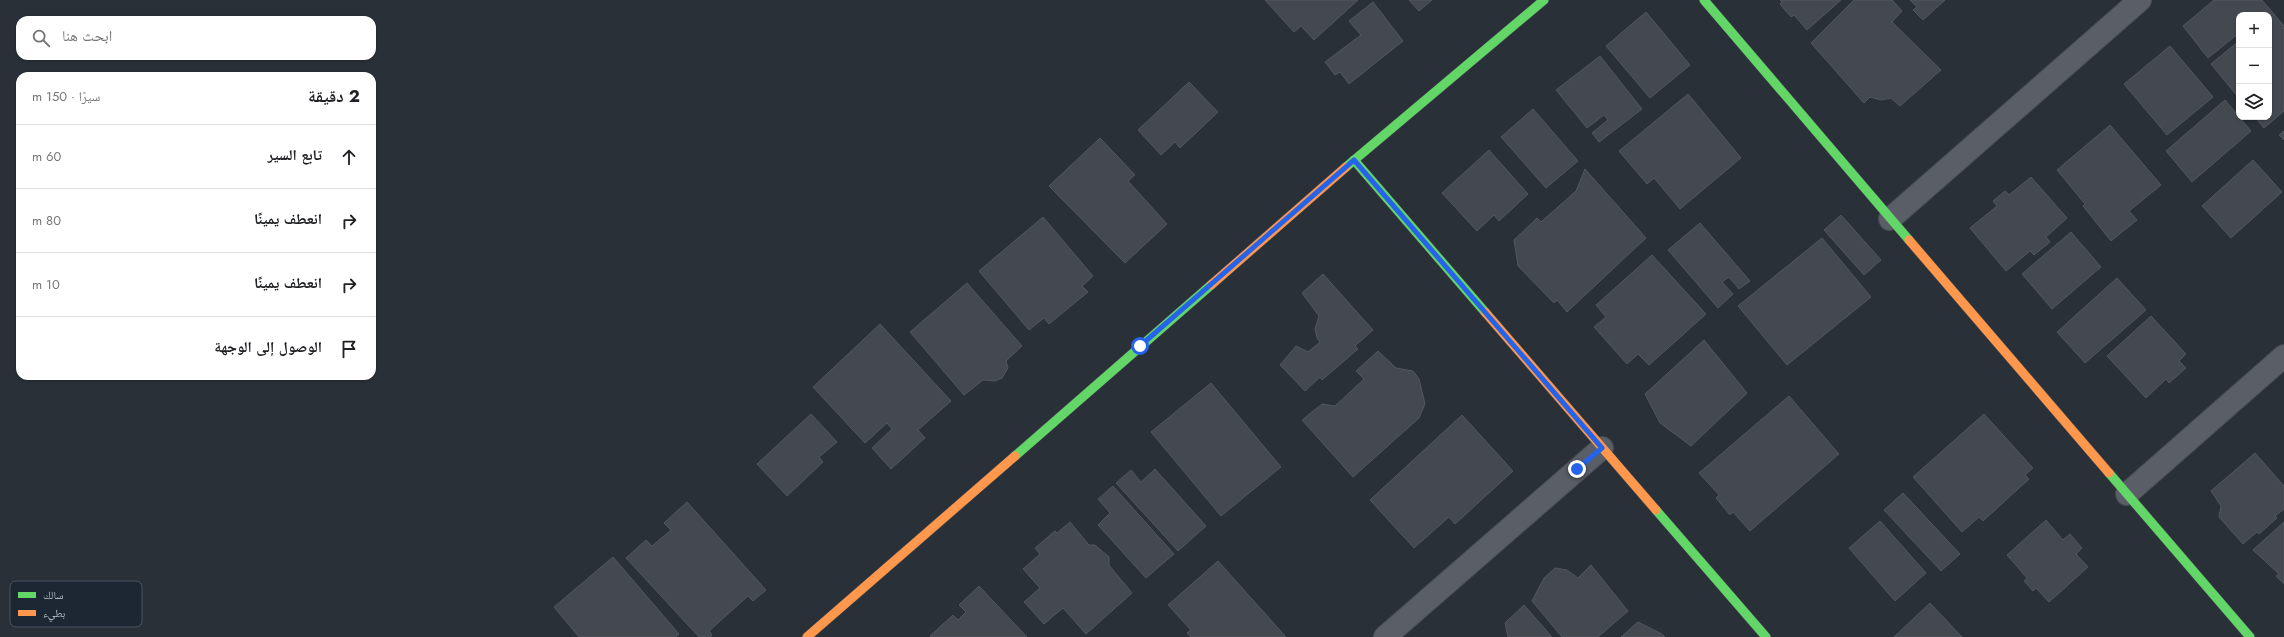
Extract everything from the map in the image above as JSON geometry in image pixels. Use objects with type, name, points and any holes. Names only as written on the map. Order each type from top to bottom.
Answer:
[{"type":"street","points":[[807,637],[1354,160],[1544,0]]},
{"type":"street","points":[[1704,0],[1890,219],[2250,637]]},
{"type":"street","points":[[1890,219],[2140,0]]},
{"type":"street","points":[[1354,160],[1766,637]]},
{"type":"street","points":[[2127,494],[2284,356]]},
{"type":"street","points":[[1385,637],[1602,448]]},
{"type":"building","points":[[1265,0],[1358,0],[1314,40],[1301,26],[1294,32]]},
{"type":"building","points":[[1409,0],[1432,0],[1419,11]]},
{"type":"building","points":[[1780,0],[1841,0],[1807,30],[1794,15],[1791,17],[1780,4],[1782,2]]},
{"type":"building","points":[[1854,0],[1892,0],[1902,11],[1892,22],[1941,70],[1900,106],[1891,98],[1881,100],[1870,97],[1864,103],[1811,43]]},
{"type":"building","points":[[1910,0],[1945,0],[1923,20],[1913,10],[1917,7]]},
{"type":"building","points":[[2214,0],[2262,0],[2284,26],[2284,111],[2264,128],[2257,120],[2272,120],[2272,12],[2236,12],[2236,35],[2208,58],[2183,26]]},
{"type":"building","points":[[1373,2],[1403,41],[1349,84],[1340,72],[1335,75],[1325,62],[1361,35],[1349,21]]},
{"type":"building","points":[[1646,12],[1690,65],[1650,98],[1606,46]]},
{"type":"building","points":[[2236,43],[2236,94],[2211,64]]},
{"type":"building","points":[[2170,46],[2213,97],[2167,135],[2124,84]]},
{"type":"building","points":[[1600,56],[1642,109],[1599,142],[1592,133],[1608,120],[1604,115],[1587,128],[1556,90]]},
{"type":"building","points":[[1189,82],[1218,112],[1180,148],[1175,142],[1161,155],[1138,130]]},
{"type":"building","points":[[1688,94],[1741,158],[1680,209],[1654,178],[1647,184],[1619,151]]},
{"type":"building","points":[[2225,100],[2236,113],[2236,120],[2242,120],[2251,131],[2192,182],[2166,151]]},
{"type":"building","points":[[1533,109],[1578,161],[1546,188],[1501,137]]},
{"type":"building","points":[[2110,125],[2161,185],[2129,211],[2137,220],[2111,241],[2083,206],[2085,204],[2057,170]]},
{"type":"building","points":[[2284,131],[2284,140],[2279,135]]},
{"type":"building","points":[[1100,138],[1135,175],[1128,181],[1167,224],[1125,263],[1049,186]]},
{"type":"building","points":[[1489,150],[1528,194],[1499,221],[1494,215],[1477,231],[1442,193]]},
{"type":"building","points":[[2253,160],[2282,192],[2231,238],[2202,206]]},
{"type":"building","points":[[1585,169],[1646,238],[1567,312],[1557,300],[1554,303],[1518,266],[1514,240],[1537,218],[1541,222],[1576,191]]},
{"type":"building","points":[[2031,177],[2067,218],[2046,237],[2050,242],[2034,255],[2030,251],[2006,271],[1970,228],[1997,206],[1993,201],[2005,191],[2009,195]]},
{"type":"building","points":[[1841,215],[1881,260],[1864,275],[1824,230]]},
{"type":"building","points":[[1043,217],[1093,276],[1082,286],[1088,292],[1049,324],[1044,318],[1029,330],[979,271]]},
{"type":"building","points":[[1700,223],[1750,281],[1739,289],[1729,277],[1722,282],[1733,294],[1718,308],[1668,250]]},
{"type":"building","points":[[2071,232],[2101,267],[2052,309],[2022,274]]},
{"type":"building","points":[[1822,238],[1871,297],[1787,365],[1738,306]]},
{"type":"building","points":[[1652,255],[1706,314],[1649,365],[1638,354],[1627,364],[1594,327],[1606,317],[1596,305]]},
{"type":"building","points":[[1323,274],[1373,330],[1355,346],[1358,349],[1322,380],[1320,377],[1305,391],[1280,365],[1296,346],[1308,352],[1320,342],[1317,338],[1315,329],[1319,316],[1302,293]]},
{"type":"building","points":[[2117,278],[2146,310],[2085,363],[2057,332]]},
{"type":"building","points":[[967,283],[1022,346],[1006,361],[1008,368],[1002,378],[995,381],[983,380],[964,395],[910,332]]},
{"type":"building","points":[[2151,316],[2186,354],[2179,361],[2186,368],[2169,383],[2166,379],[2146,398],[2107,356]]},
{"type":"building","points":[[880,324],[951,401],[918,430],[925,438],[891,469],[872,448],[892,429],[887,423],[865,443],[813,387]]},
{"type":"building","points":[[1704,340],[1747,393],[1691,446],[1660,423],[1645,394]]},
{"type":"building","points":[[1378,351],[1396,368],[1413,371],[1419,379],[1425,404],[1419,418],[1353,477],[1302,420],[1322,404],[1335,406],[1364,379],[1356,371]]},
{"type":"building","points":[[1211,383],[1281,467],[1221,516],[1151,432]]},
{"type":"building","points":[[1789,396],[1839,454],[1750,531],[1733,512],[1730,515],[1716,498],[1719,495],[1699,473]]},
{"type":"building","points":[[811,414],[837,442],[819,457],[823,462],[787,496],[757,464]]},
{"type":"building","points":[[1984,414],[2033,468],[2025,475],[2029,479],[1983,521],[1979,517],[1962,532],[1913,477]]},
{"type":"building","points":[[1462,415],[1513,471],[1455,524],[1449,517],[1414,548],[1370,500]]},
{"type":"building","points":[[2255,453],[2284,486],[2284,509],[2275,516],[2277,518],[2259,534],[2257,532],[2243,544],[2219,517],[2221,506],[2211,491]]},
{"type":"building","points":[[1155,469],[1206,526],[1178,551],[1116,483],[1131,470],[1141,482]]},
{"type":"building","points":[[1113,486],[1174,554],[1146,578],[1098,525],[1110,513],[1098,499]]},
{"type":"building","points":[[1903,493],[1960,554],[1941,571],[1884,510]]},
{"type":"building","points":[[687,502],[766,590],[753,601],[748,596],[709,631],[712,635],[710,637],[699,637],[626,558],[646,540],[652,546],[671,530],[664,523]]},
{"type":"building","points":[[2046,520],[2063,540],[2070,534],[2082,548],[2076,554],[2088,567],[2049,602],[2036,588],[2033,591],[2024,581],[2027,578],[2007,555]]},
{"type":"building","points":[[1880,521],[1926,573],[1895,601],[1849,548]]},
{"type":"building","points":[[1070,522],[1089,545],[1095,545],[1109,557],[1109,565],[1132,593],[1086,634],[1063,608],[1044,624],[1024,602],[1040,588],[1023,569],[1040,554],[1035,548],[1055,531],[1057,533]]},
{"type":"building","points":[[2284,522],[2284,584],[2276,576],[2279,574],[2253,550]]},
{"type":"building","points":[[613,557],[679,634],[676,637],[579,637],[554,607]]},
{"type":"building","points":[[1218,561],[1286,637],[1191,637],[1187,633],[1191,630],[1168,605]]},
{"type":"building","points":[[1591,565],[1628,611],[1598,637],[1562,637],[1532,601],[1544,578],[1555,568],[1567,570],[1578,578]]},
{"type":"building","points":[[979,586],[1027,637],[931,637],[930,636],[953,615],[958,620],[966,612],[959,605]]},
{"type":"building","points":[[1930,603],[1962,637],[1894,637]]},
{"type":"building","points":[[1524,605],[1552,637],[1508,637],[1505,623]]},
{"type":"building","points":[[1638,622],[1662,634],[1665,637],[1621,637]]},
{"type":"traffic: fast","points":[[1346,167],[1544,0]]},
{"type":"traffic: fast","points":[[1704,0],[1909,240]]},
{"type":"traffic: fast","points":[[1354,160],[1485,312]]},
{"type":"traffic: fast","points":[[1015,456],[1211,285]]},
{"type":"traffic: fast","points":[[2109,473],[2250,637]]},
{"type":"traffic: fast","points":[[1656,510],[1766,637]]},
{"type":"traffic: slow","points":[[1211,285],[1346,167]]},
{"type":"traffic: slow","points":[[1909,240],[2109,473]]},
{"type":"traffic: slow","points":[[1485,312],[1656,510]]},
{"type":"traffic: slow","points":[[807,637],[1015,456]]},
{"type":"route","points":[[1140,346],[1354,160],[1602,448],[1577,469]]}]
